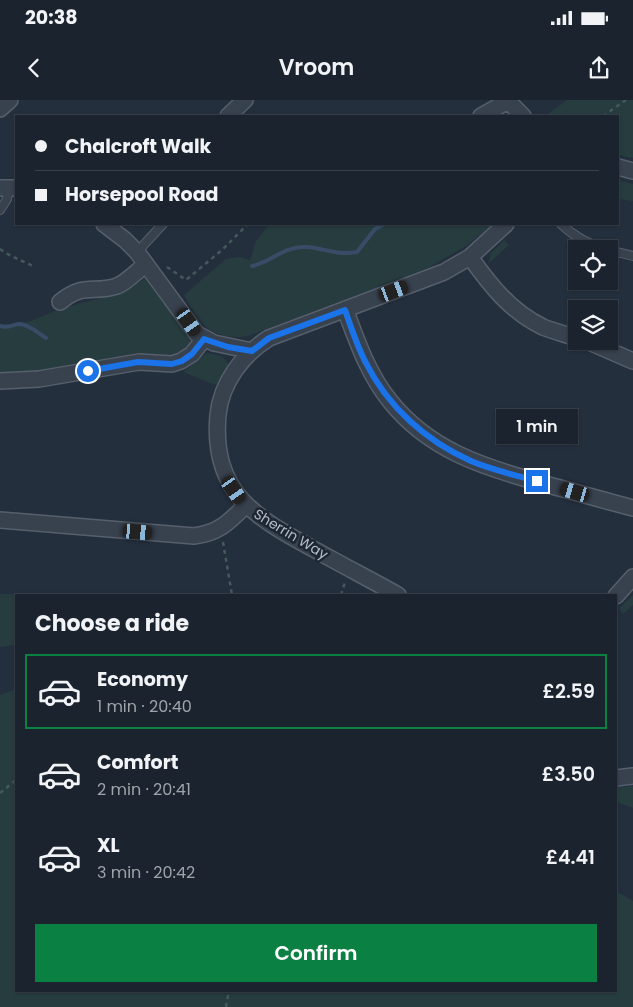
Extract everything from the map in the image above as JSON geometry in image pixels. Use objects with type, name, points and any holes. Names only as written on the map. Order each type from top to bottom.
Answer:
[{"type":"street","points":[[0,109],[10,100]]},
{"type":"street","points":[[229,115],[245,100]]},
{"type":"street","points":[[484,115],[508,100],[522,115]]},
{"type":"street","points":[[619,167],[633,171]]},
{"type":"street","points":[[105,225],[125,240],[144,262],[197,334],[204,339],[228,347],[252,351]]},
{"type":"street","name":"Sherrin Way","points":[[396,594],[284,533],[246,505],[234,490],[222,466],[219,451],[219,409],[227,384],[242,362],[252,351],[269,338],[444,272],[470,256],[505,225]]},
{"type":"street","points":[[470,256],[490,283],[517,311],[544,327],[568,335]]},
{"type":"street","points":[[60,302],[73,292],[91,288],[115,287],[122,284],[144,262]]},
{"type":"street","points":[[345,310],[366,364],[385,394],[402,414],[432,439],[457,455],[489,468],[633,508]]},
{"type":"street","points":[[0,381],[38,379],[138,362],[172,364],[182,361],[192,354],[204,339]]},
{"type":"street","points":[[610,350],[633,361]]},
{"type":"street","points":[[0,520],[194,536],[206,535],[218,530],[246,505]]},
{"type":"street","points":[[617,595],[633,577]]},
{"type":"street","points":[[617,778],[633,776]]},
{"type":"lane","points":[[0,210],[7,199],[8,188]]},
{"type":"lane","points":[[144,262],[162,225]]},
{"type":"lane","points":[[562,225],[582,240]]},
{"type":"lane","points":[[618,252],[633,256]]},
{"type":"path","points":[[604,115],[626,100]]},
{"type":"path","points":[[144,262],[162,264],[186,280],[222,250],[247,225]]},
{"type":"path","points":[[0,249],[15,259],[35,268]]},
{"type":"path","points":[[218,530],[221,534],[232,594]]},
{"type":"path","points":[[0,793],[15,781]]},
{"type":"path","points":[[226,1007],[229,992]]},
{"type":"green space","points":[[567,100],[633,100],[633,158],[619,155],[619,115],[546,115]]},
{"type":"green space","points":[[619,180],[633,184],[633,201],[619,199]]},
{"type":"green space","points":[[269,225],[492,225],[466,246],[428,268],[251,335],[231,337],[211,331],[198,319],[184,295],[226,259],[239,257],[250,260],[256,241]]},
{"type":"green space","points":[[504,240],[509,245],[488,264],[491,253]]},
{"type":"green space","points":[[145,278],[189,337],[190,343],[187,348],[189,349],[186,353],[163,359],[160,355],[147,355],[144,359],[0,374],[0,325],[28,322],[60,309],[126,291]]},
{"type":"green space","points":[[207,353],[221,356],[228,363],[229,367],[219,384],[215,385],[183,372]]},
{"type":"green space","points":[[0,594],[15,594],[15,645],[0,647]]},
{"type":"green space","points":[[633,595],[633,605],[623,614],[619,608]]},
{"type":"green space","points":[[15,689],[15,992],[617,992],[617,892],[633,901],[633,1007],[0,1007],[0,695]]},
{"type":"green space","points":[[633,786],[633,808],[617,802],[617,788]]},
{"type":"waterway","points":[[252,266],[295,248],[310,247],[340,253],[357,252],[375,229],[382,225]]},
{"type":"waterway","points":[[0,326],[24,325],[46,338]]},
{"type":"route","points":[[88,371],[138,362],[172,364],[182,361],[192,354],[204,339],[228,347],[252,351],[269,338],[345,310],[366,364],[390,401],[420,431],[471,461],[537,481]]}]
